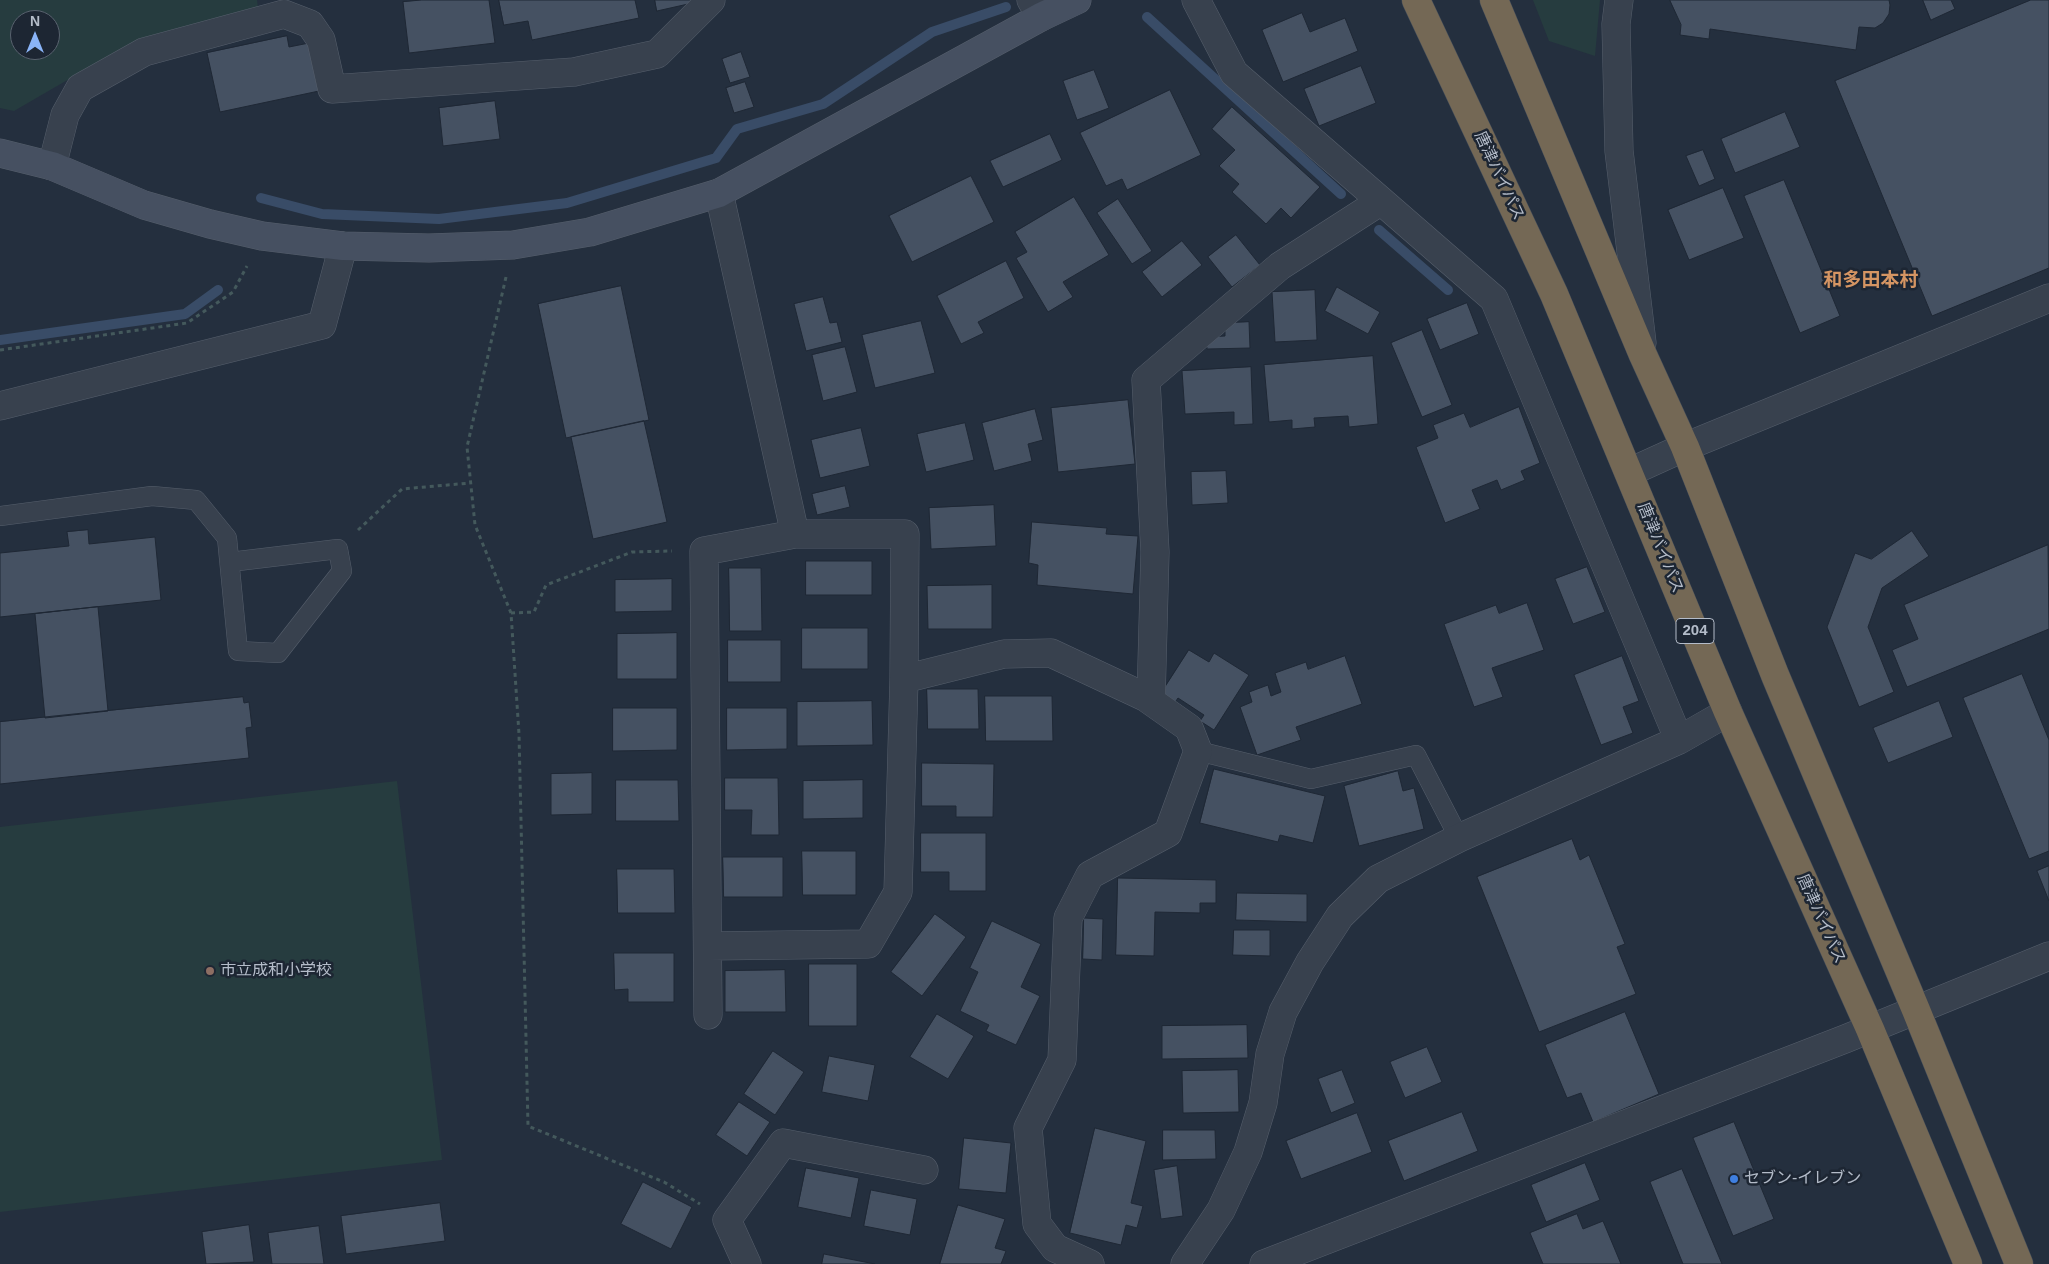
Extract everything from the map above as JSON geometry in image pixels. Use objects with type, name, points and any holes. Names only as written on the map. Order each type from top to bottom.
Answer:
[{"type":"highway","name":"唐津バイパス","points":[[1416,0],[1554,294],[1630,472],[1728,712],[1870,1029],[1968,1264]]},
{"type":"highway","points":[[1494,0],[1643,355],[1685,447],[1775,675],[1916,1010],[2019,1264]]},
{"type":"street","points":[[52,166],[65,115],[80,88],[144,52],[284,14],[310,24],[321,40],[332,89],[574,72],[657,54],[711,0]]},
{"type":"street","points":[[0,153],[52,166],[144,205],[210,224],[262,236],[343,246],[429,248],[513,245],[590,232],[719,193],[1036,8],[1078,0]]},
{"type":"street","points":[[1196,0],[1234,73],[1494,299],[1679,740]]},
{"type":"street","points":[[1619,0],[1616,24],[1619,151],[1643,355]]},
{"type":"street","points":[[719,193],[795,534]]},
{"type":"street","points":[[1151,701],[1155,552],[1146,380],[1280,266],[1381,200]]},
{"type":"street","points":[[0,406],[322,325],[343,246]]},
{"type":"street","points":[[1630,472],[1685,447],[2049,298]]},
{"type":"street","points":[[708,946],[868,944],[898,892],[904,679],[905,534],[795,534],[704,551],[708,1015]]},
{"type":"street","points":[[904,679],[1004,654],[1051,653],[1151,701],[1189,728],[1198,751],[1168,834],[1090,875],[1068,918],[1062,1060],[1028,1128],[1037,1224],[1055,1248],[1090,1264]]},
{"type":"street","points":[[1185,1264],[1221,1210],[1248,1152],[1263,1103],[1270,1054],[1284,1012],[1315,954],[1340,916],[1378,879],[1459,838],[1679,740],[1728,712]]},
{"type":"street","points":[[1264,1264],[1870,1029],[2049,956]]},
{"type":"street","points":[[747,1264],[727,1220],[783,1143],[924,1170]]},
{"type":"lane","points":[[0,516],[152,496],[196,500],[228,538],[230,562],[238,652],[278,653],[342,571],[338,550],[230,562]]},
{"type":"lane","points":[[1198,751],[1311,779],[1416,755],[1459,838]]},
{"type":"path","points":[[0,350],[187,323],[233,292],[262,236]]},
{"type":"path","points":[[500,300],[467,448],[475,524],[511,613],[519,734],[528,1126],[664,1182],[727,1220]]},
{"type":"path","points":[[338,550],[402,489],[470,483]]},
{"type":"path","points":[[511,613],[534,612],[546,585],[632,552],[704,551]]},
{"type":"green space","points":[[0,0],[257,0],[258,8],[126,46],[14,111],[0,108]]},
{"type":"green space","points":[[1533,0],[1600,0],[1595,56],[1549,41]]},
{"type":"green space","points":[[397,781],[442,1160],[0,1212],[0,827]]},
{"type":"building","points":[[422,0],[489,0],[495,43],[409,53],[403,2]]},
{"type":"building","points":[[499,0],[635,0],[639,18],[532,40],[528,21],[504,25]]},
{"type":"building","points":[[655,0],[697,0],[697,2],[657,11]]},
{"type":"building","points":[[1670,0],[1889,0],[1890,5],[1889,14],[1883,23],[1875,28],[1859,27],[1856,50],[1710,29],[1709,39],[1680,35],[1681,25]]},
{"type":"building","points":[[1923,0],[1951,0],[1955,9],[1931,20]]},
{"type":"building","points":[[2031,0],[2049,0],[2049,268],[1932,316],[1835,81]]},
{"type":"building","points":[[1302,13],[1310,32],[1345,18],[1358,51],[1283,82],[1262,30]]},
{"type":"building","points":[[287,36],[289,47],[309,43],[319,91],[220,112],[207,53]]},
{"type":"building","points":[[741,52],[750,77],[730,83],[722,59]]},
{"type":"building","points":[[1361,66],[1376,103],[1319,126],[1304,89]]},
{"type":"building","points":[[1094,70],[1109,108],[1077,120],[1063,81]]},
{"type":"building","points":[[745,82],[754,107],[734,113],[726,88]]},
{"type":"building","points":[[1170,90],[1201,155],[1127,190],[1122,179],[1106,186],[1080,133]]},
{"type":"building","points":[[495,101],[500,139],[443,146],[439,108]]},
{"type":"building","points":[[1232,107],[1320,187],[1291,218],[1281,208],[1266,224],[1232,192],[1239,184],[1219,166],[1235,150],[1212,129]]},
{"type":"building","points":[[1785,112],[1800,147],[1735,173],[1721,139]]},
{"type":"building","points":[[1050,134],[1062,160],[1003,187],[990,161]]},
{"type":"building","points":[[1703,150],[1715,179],[1699,186],[1686,156]]},
{"type":"building","points":[[971,176],[994,222],[912,262],[889,216]]},
{"type":"building","points":[[1784,180],[1840,316],[1800,333],[1744,196]]},
{"type":"building","points":[[1723,188],[1744,238],[1689,260],[1668,210]]},
{"type":"building","points":[[1074,197],[1109,255],[1063,282],[1073,297],[1048,312],[1016,258],[1027,252],[1015,232]]},
{"type":"building","points":[[1118,199],[1152,251],[1132,264],[1097,213]]},
{"type":"building","points":[[1236,235],[1260,265],[1232,287],[1208,257]]},
{"type":"building","points":[[1182,241],[1202,265],[1162,297],[1142,272]]},
{"type":"building","points":[[1006,261],[1024,298],[978,322],[984,333],[961,344],[937,296]]},
{"type":"building","points":[[621,286],[649,420],[566,438],[538,304]]},
{"type":"building","points":[[1337,287],[1380,312],[1368,334],[1325,311]]},
{"type":"building","points":[[1315,290],[1317,340],[1275,342],[1272,292]]},
{"type":"building","points":[[823,297],[830,323],[837,322],[842,342],[806,351],[794,304]]},
{"type":"building","points":[[1467,303],[1479,334],[1440,350],[1427,319]]},
{"type":"building","points":[[921,321],[935,373],[875,388],[862,335]]},
{"type":"building","points":[[1249,322],[1250,348],[1207,349],[1206,337],[1225,336],[1225,323]]},
{"type":"building","points":[[1422,330],[1452,405],[1422,417],[1391,343]]},
{"type":"building","points":[[845,347],[857,392],[823,401],[812,355]]},
{"type":"building","points":[[1373,356],[1378,424],[1349,427],[1348,416],[1314,418],[1315,427],[1292,429],[1292,420],[1269,422],[1264,365]]},
{"type":"building","points":[[1251,367],[1253,424],[1234,425],[1234,412],[1185,414],[1182,371]]},
{"type":"building","points":[[1128,400],[1135,464],[1058,472],[1051,408]]},
{"type":"building","points":[[1519,407],[1540,463],[1521,471],[1525,480],[1501,490],[1497,480],[1472,490],[1480,509],[1445,523],[1416,447],[1438,438],[1433,425],[1464,413],[1470,427]]},
{"type":"building","points":[[1035,409],[1043,440],[1028,444],[1032,461],[994,471],[982,423]]},
{"type":"building","points":[[644,421],[667,522],[593,539],[571,437]]},
{"type":"building","points":[[965,423],[974,460],[926,472],[917,434]]},
{"type":"building","points":[[861,428],[870,466],[820,478],[811,440]]},
{"type":"building","points":[[1226,471],[1228,503],[1192,505],[1191,472]]},
{"type":"building","points":[[845,486],[850,507],[817,515],[812,494]]},
{"type":"building","points":[[994,505],[996,546],[931,549],[929,508]]},
{"type":"building","points":[[1032,522],[1107,528],[1106,534],[1138,536],[1133,594],[1037,585],[1038,565],[1029,563]]},
{"type":"building","points":[[88,530],[89,544],[155,537],[161,600],[0,617],[0,553],[69,546],[67,532]]},
{"type":"building","points":[[1912,531],[1929,556],[1882,588],[1868,627],[1894,692],[1859,707],[1827,627],[1855,553],[1871,559]]},
{"type":"building","points":[[2048,545],[2049,629],[1907,687],[1892,650],[1918,639],[1904,605]]},
{"type":"building","points":[[806,561],[872,561],[872,595],[806,595]]},
{"type":"building","points":[[1587,567],[1605,612],[1573,624],[1555,579]]},
{"type":"building","points":[[729,568],[761,568],[762,631],[730,631]]},
{"type":"building","points":[[672,579],[672,611],[615,612],[615,580]]},
{"type":"building","points":[[992,585],[992,629],[928,629],[927,586]]},
{"type":"building","points":[[1527,603],[1544,650],[1492,668],[1503,697],[1474,707],[1444,624],[1496,605],[1499,613]]},
{"type":"building","points":[[98,607],[108,711],[45,718],[35,614]]},
{"type":"building","points":[[802,628],[868,628],[868,669],[802,669]]},
{"type":"building","points":[[677,633],[677,679],[617,679],[617,634]]},
{"type":"building","points":[[728,640],[781,640],[781,682],[728,682]]},
{"type":"building","points":[[1189,650],[1209,662],[1214,653],[1249,675],[1214,730],[1200,721],[1204,715],[1178,698],[1174,704],[1160,695]]},
{"type":"building","points":[[1345,656],[1362,704],[1296,727],[1301,740],[1257,755],[1240,707],[1252,702],[1249,692],[1268,685],[1271,696],[1281,692],[1275,673],[1306,662],[1308,669]]},
{"type":"building","points":[[1622,656],[1639,701],[1623,707],[1633,733],[1601,745],[1574,675]]},
{"type":"building","points":[[2022,674],[2049,740],[2049,851],[2029,859],[1963,698]]},
{"type":"building","points":[[927,689],[978,689],[979,729],[928,729]]},
{"type":"building","points":[[985,696],[1052,696],[1053,741],[986,741]]},
{"type":"building","points":[[243,697],[244,703],[249,702],[252,727],[246,728],[249,758],[0,784],[0,722]]},
{"type":"building","points":[[872,701],[873,745],[797,746],[797,702]]},
{"type":"building","points":[[1939,701],[1953,737],[1888,763],[1873,728]]},
{"type":"building","points":[[613,708],[677,708],[677,750],[613,751]]},
{"type":"building","points":[[727,708],[787,708],[787,749],[727,750]]},
{"type":"building","points":[[922,763],[994,764],[993,817],[956,817],[956,806],[922,806]]},
{"type":"building","points":[[1214,769],[1325,796],[1313,843],[1280,835],[1278,842],[1200,823]]},
{"type":"building","points":[[1398,771],[1403,791],[1414,788],[1424,829],[1359,846],[1344,786]]},
{"type":"building","points":[[592,773],[592,814],[551,815],[551,774]]},
{"type":"building","points":[[725,778],[778,778],[779,835],[751,835],[752,810],[725,810]]},
{"type":"building","points":[[616,780],[678,780],[679,821],[616,821]]},
{"type":"building","points":[[863,780],[863,818],[803,819],[803,781]]},
{"type":"building","points":[[921,833],[986,833],[986,891],[949,891],[949,872],[921,872]]},
{"type":"building","points":[[1572,839],[1580,860],[1589,855],[1625,944],[1617,947],[1636,994],[1539,1032],[1477,877]]},
{"type":"building","points":[[802,851],[856,851],[856,895],[803,895]]},
{"type":"building","points":[[723,857],[783,857],[783,897],[724,897]]},
{"type":"building","points":[[2049,866],[2049,901],[2037,871]]},
{"type":"building","points":[[617,869],[674,869],[675,913],[618,913]]},
{"type":"building","points":[[1118,878],[1216,880],[1216,903],[1200,903],[1200,913],[1155,912],[1154,956],[1116,955]]},
{"type":"building","points":[[1237,893],[1307,894],[1307,922],[1236,920]]},
{"type":"building","points":[[935,914],[966,937],[922,996],[891,972]]},
{"type":"building","points":[[1084,918],[1103,919],[1102,960],[1083,959]]},
{"type":"building","points":[[992,921],[1041,944],[1021,987],[1040,996],[1016,1045],[986,1031],[989,1025],[960,1011],[978,972],[970,968]]},
{"type":"building","points":[[1234,930],[1270,930],[1270,956],[1233,955]]},
{"type":"building","points":[[614,953],[674,953],[674,1002],[628,1002],[628,989],[615,990]]},
{"type":"building","points":[[809,964],[857,964],[857,1026],[809,1026]]},
{"type":"building","points":[[785,970],[786,1012],[725,1012],[725,971]]},
{"type":"building","points":[[1625,1012],[1659,1094],[1593,1122],[1581,1093],[1567,1098],[1545,1045]]},
{"type":"building","points":[[937,1014],[974,1036],[948,1079],[910,1057]]},
{"type":"building","points":[[1247,1025],[1248,1058],[1162,1059],[1162,1026]]},
{"type":"building","points":[[1427,1047],[1442,1082],[1405,1098],[1390,1062]]},
{"type":"building","points":[[773,1051],[804,1072],[775,1115],[744,1094]]},
{"type":"building","points":[[829,1056],[875,1065],[868,1101],[822,1092]]},
{"type":"building","points":[[1238,1070],[1239,1112],[1183,1113],[1182,1071]]},
{"type":"building","points":[[1342,1070],[1355,1103],[1331,1113],[1318,1079]]},
{"type":"building","points":[[739,1102],[770,1122],[747,1156],[716,1135]]},
{"type":"building","points":[[1462,1112],[1478,1151],[1404,1181],[1388,1141]]},
{"type":"building","points":[[1357,1113],[1372,1152],[1301,1179],[1286,1141]]},
{"type":"building","name":"セブン-イレブン","points":[[1734,1122],[1774,1219],[1733,1236],[1693,1138]]},
{"type":"building","points":[[1095,1128],[1146,1141],[1131,1203],[1143,1206],[1137,1228],[1126,1225],[1121,1245],[1070,1233]]},
{"type":"building","points":[[1163,1130],[1215,1130],[1216,1159],[1163,1160]]},
{"type":"building","points":[[964,1138],[1011,1143],[1006,1193],[959,1189]]},
{"type":"building","points":[[1585,1163],[1600,1200],[1546,1222],[1531,1185]]},
{"type":"building","points":[[1177,1166],[1183,1216],[1161,1219],[1154,1170]]},
{"type":"building","points":[[806,1168],[859,1178],[851,1218],[798,1207]]},
{"type":"building","points":[[1682,1169],[1722,1264],[1683,1264],[1650,1182]]},
{"type":"building","points":[[643,1182],[692,1207],[671,1249],[621,1224]]},
{"type":"building","points":[[871,1190],[917,1199],[910,1235],[864,1226]]},
{"type":"building","points":[[440,1203],[445,1241],[346,1254],[341,1216]]},
{"type":"building","points":[[958,1205],[1005,1219],[995,1248],[1006,1251],[1001,1264],[940,1264]]},
{"type":"building","points":[[1577,1214],[1583,1229],[1603,1221],[1621,1264],[1543,1264],[1530,1233]]},
{"type":"building","points":[[249,1225],[254,1262],[206,1264],[202,1232]]},
{"type":"building","points":[[319,1226],[324,1264],[272,1264],[268,1233]]},
{"type":"building","points":[[824,1254],[875,1264],[822,1264]]},
{"type":"waterway","points":[[261,198],[322,214],[439,219],[567,203],[716,158],[737,129],[823,104],[932,32],[1006,7]]},
{"type":"waterway","points":[[1147,17],[1341,194]]},
{"type":"waterway","points":[[1379,230],[1448,290]]},
{"type":"waterway","points":[[0,340],[185,314],[218,290]]},
{"type":"place","name":"市立成和小学校","points":[[210,971]]},
{"type":"place","name":"セブン-イレブン","points":[[1734,1179]]},
{"type":"district","name":"和多田本村","points":[[1871,281]]}]
